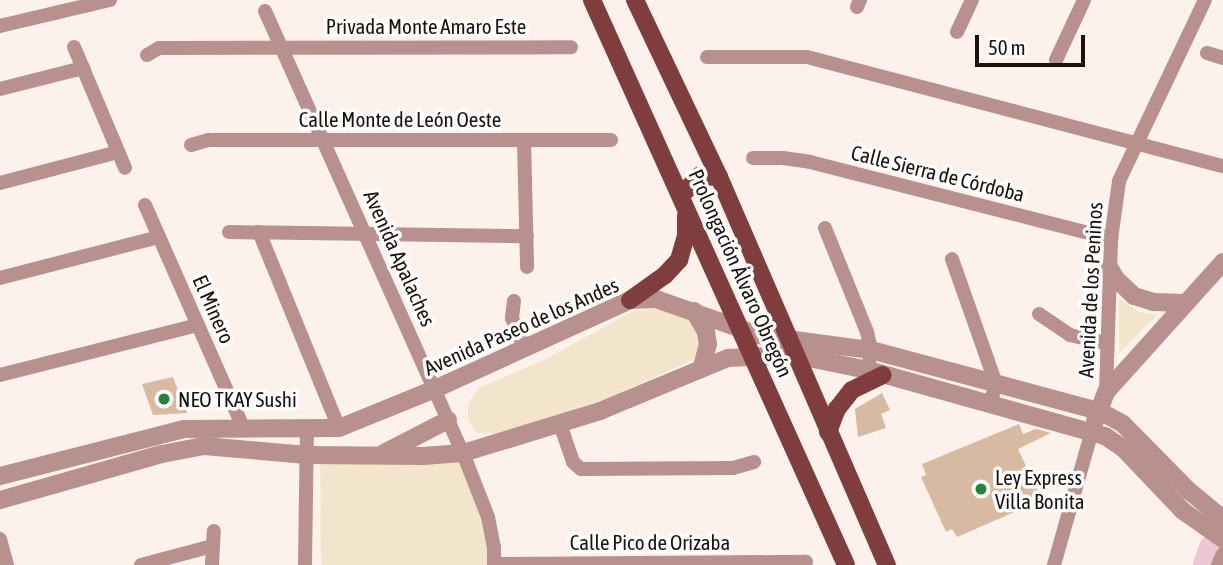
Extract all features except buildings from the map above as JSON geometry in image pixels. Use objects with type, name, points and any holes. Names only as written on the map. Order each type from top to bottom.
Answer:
[{"type":"main road","name":"Prolongación Álvaro Obregón","points":[[592,0],[846,565]]},
{"type":"main road","name":"Prolongación Álvaro Obregón","points":[[635,0],[719,177],[887,565]]},
{"type":"main road","points":[[630,300],[666,275],[678,260],[686,236],[683,203],[699,176],[719,177]]},
{"type":"main road","points":[[828,432],[836,409],[852,390],[875,372]]},
{"type":"street","points":[[0,26],[72,4],[110,0]]},
{"type":"street","points":[[957,32],[972,0]]},
{"type":"street","points":[[1056,60],[1084,0]]},
{"type":"street","name":"Avenida de los Peninos","points":[[1105,391],[1109,267],[1119,181],[1205,0]]},
{"type":"street","name":"Avenida Apalaches","points":[[265,11],[463,453],[488,517],[494,547],[494,564]]},
{"type":"street","points":[[74,47],[125,168]]},
{"type":"street","name":"Privada Monte Amaro Este","points":[[147,55],[159,48],[571,47]]},
{"type":"street","points":[[1207,53],[1223,58]]},
{"type":"street","points":[[707,57],[807,57],[1223,166]]},
{"type":"street","points":[[0,89],[83,68]]},
{"type":"street","name":"Calle Monte de León Oeste","points":[[191,145],[209,140],[611,139]]},
{"type":"street","points":[[524,141],[527,267]]},
{"type":"street","points":[[0,183],[118,152]]},
{"type":"street","name":"Calle Sierra de Córdoba","points":[[753,158],[783,158],[810,162],[1111,239]]},
{"type":"street","name":"El Minero","points":[[145,205],[244,429]]},
{"type":"street","points":[[825,228],[867,332],[875,372]]},
{"type":"street","points":[[229,232],[527,236]]},
{"type":"street","points":[[259,232],[338,428]]},
{"type":"street","points":[[0,278],[159,237]]},
{"type":"street","points":[[952,259],[996,384],[990,404]]},
{"type":"street","points":[[1054,565],[1105,391],[1223,262]]},
{"type":"street","points":[[1109,267],[1116,279],[1134,296],[1154,302],[1184,303]]},
{"type":"street","name":"Avenida Paseo de los Andes","points":[[0,475],[168,432],[204,428],[338,428],[435,389],[630,300],[656,299],[743,331],[875,372],[1092,431],[1123,448],[1183,511],[1223,538]]},
{"type":"street","points":[[514,301],[512,318],[526,348]]},
{"type":"street","points":[[694,311],[706,332],[708,344],[702,366]]},
{"type":"street","points":[[1039,314],[1052,326],[1070,335],[1105,343]]},
{"type":"street","points":[[0,375],[198,325]]},
{"type":"street","name":"Avenida Paseo de los Andes","points":[[0,500],[182,449],[223,447],[307,455],[463,453],[600,411],[702,366],[791,346],[871,350],[1098,411],[1123,424],[1188,490],[1223,519]]},
{"type":"street","points":[[378,456],[448,420]]},
{"type":"street","points":[[560,424],[573,462],[581,469],[733,468],[754,462]]},
{"type":"street","points":[[305,565],[307,428]]},
{"type":"street","points":[[141,565],[214,538],[212,565]]},
{"type":"street","points":[[0,539],[7,565]]},
{"type":"street","points":[[1218,565],[1223,554]]},
{"type":"street","name":"Calle Pico de Orizaba","points":[[494,564],[806,562]]},
{"type":"shaded area","points":[[1119,298],[1139,312],[1157,315],[1119,354]]},
{"type":"shaded area","points":[[665,307],[694,318],[701,345],[697,358],[613,396],[499,434],[477,433],[468,420],[468,404],[479,388],[548,358],[633,311]]},
{"type":"shaded area","points":[[461,460],[487,530],[488,565],[321,565],[320,463]]},
{"type":"waterway","points":[[1206,565],[1212,548]]},
{"type":"place","name":"NEO TKAY Sushi","points":[[164,399]]},
{"type":"place","name":"Ley Express Villa Bonita","points":[[981,489]]}]
